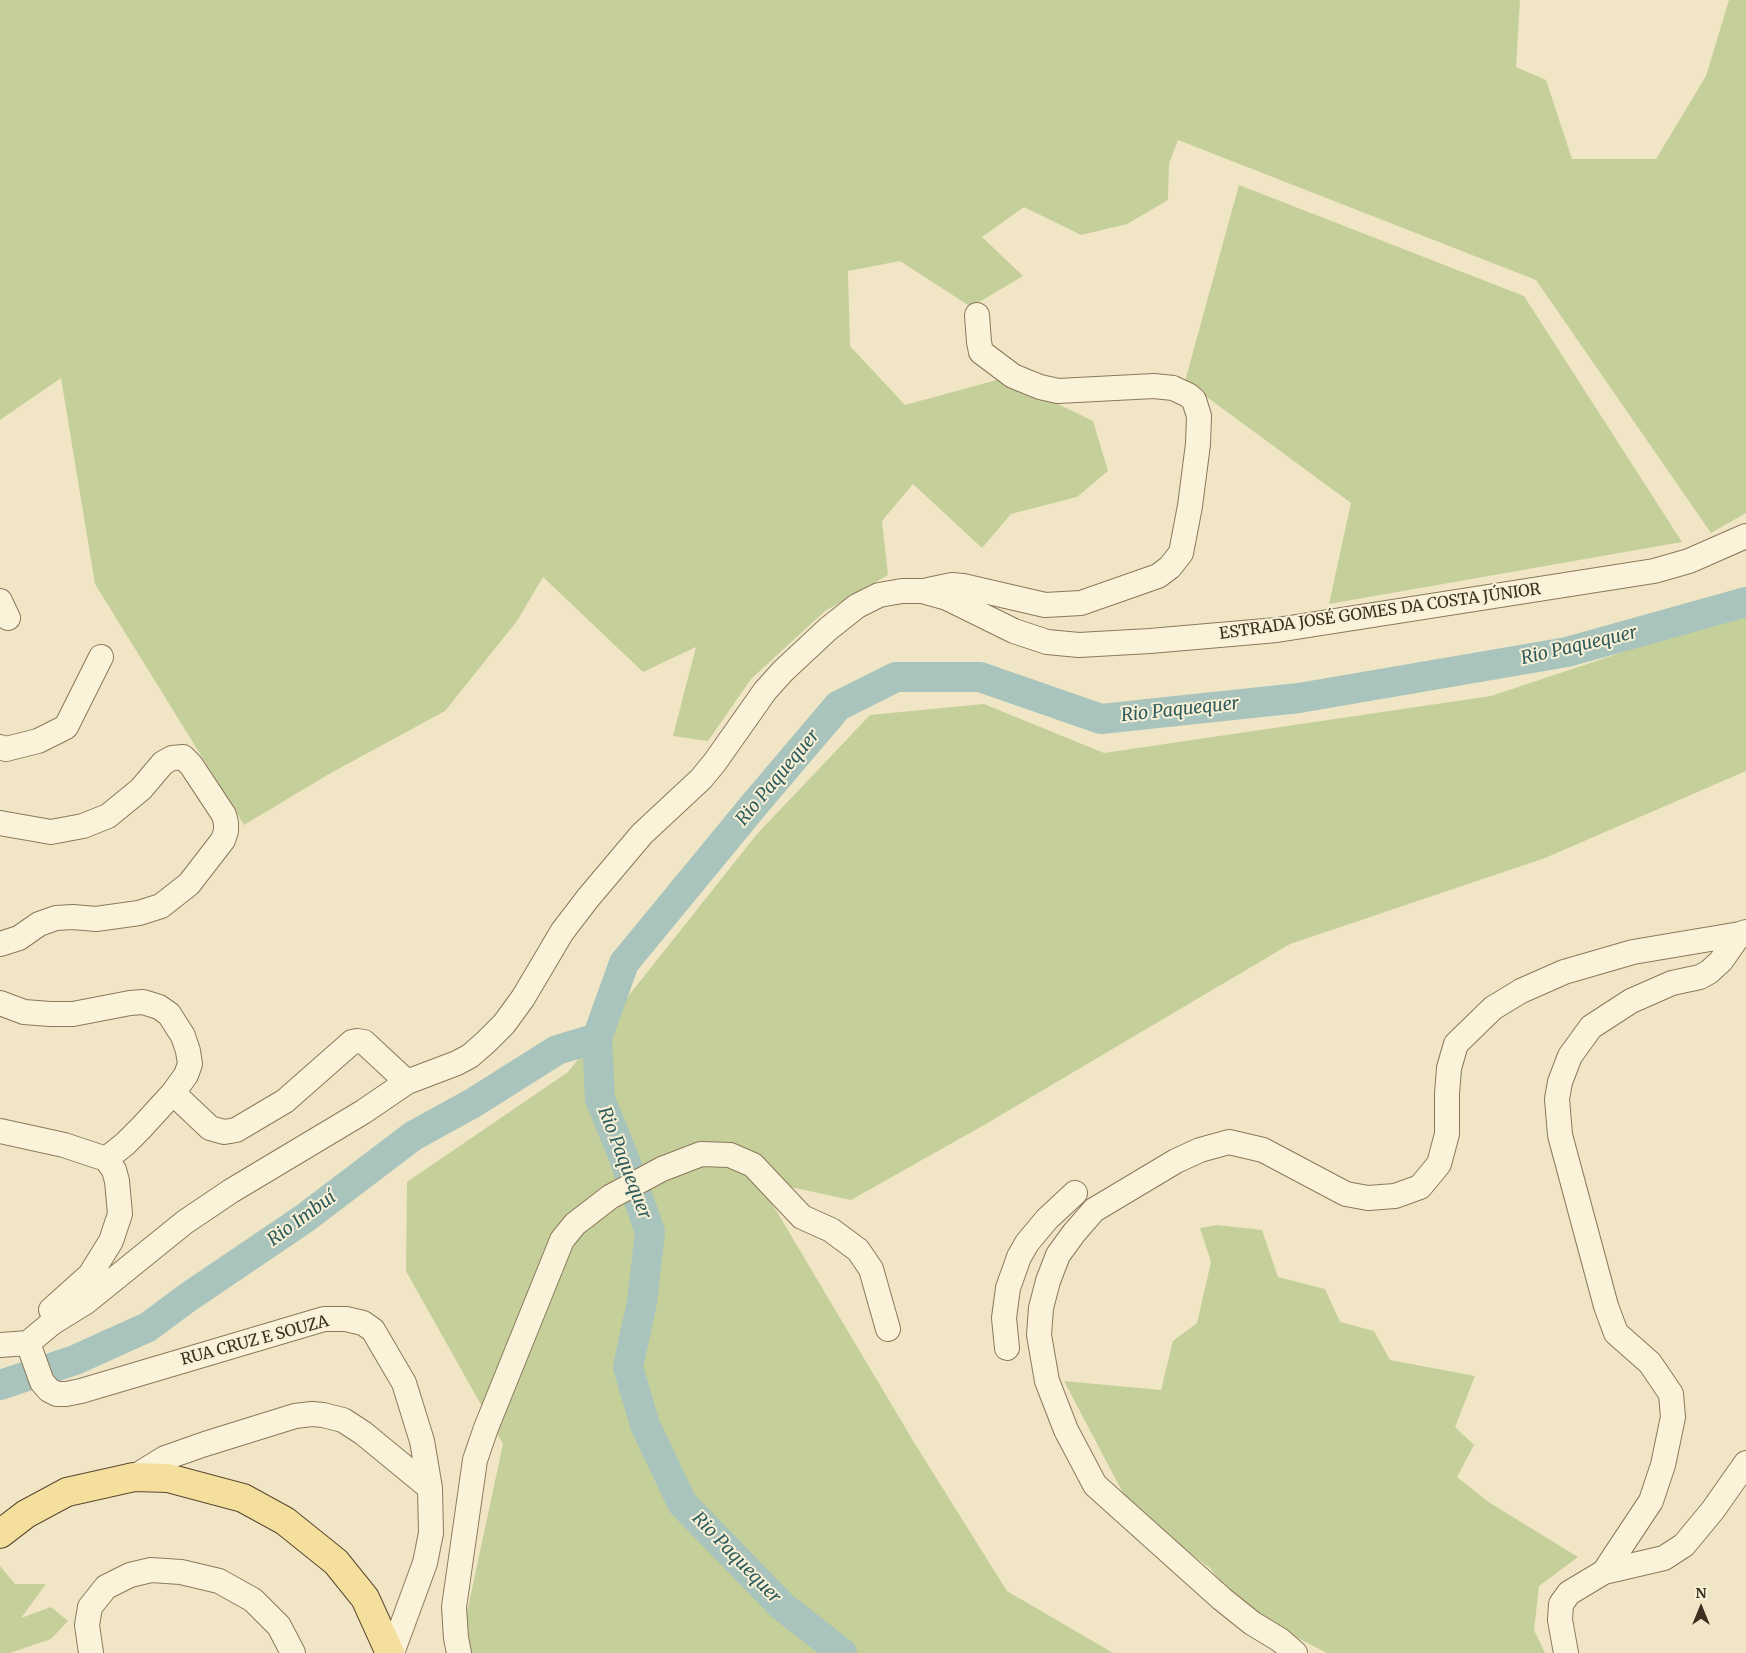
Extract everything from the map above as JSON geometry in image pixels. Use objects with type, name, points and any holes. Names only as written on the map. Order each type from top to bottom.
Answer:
[{"type":"main road","points":[[0,1534],[26,1514],[67,1492],[134,1478],[168,1478],[243,1498],[285,1521],[336,1562],[364,1598],[391,1653]]},
{"type":"street","points":[[922,592],[952,585],[1045,605],[1080,603],[1158,576],[1170,567],[1181,553],[1190,506],[1198,444],[1199,416],[1194,400],[1173,388],[1154,386],[1058,391],[1040,387],[1013,376],[981,352],[977,316]]},
{"type":"street","name":"ESTRADA JOSÉ GOMES DA COSTA JÚNIOR","points":[[31,1351],[52,1323],[86,1302],[185,1222],[231,1190],[363,1112],[407,1082],[457,1063],[470,1056],[486,1042],[504,1024],[523,998],[562,932],[588,898],[642,834],[701,779],[765,691],[783,671],[828,629],[858,606],[879,595],[902,591],[922,592],[947,598],[1014,631],[1047,642],[1078,645],[1150,642],[1277,630],[1654,571],[1689,560],[1746,536]]},
{"type":"street","points":[[0,748],[38,741],[66,727],[101,657]]},
{"type":"street","points":[[0,823],[51,832],[83,826],[108,816],[141,789],[163,763],[172,758],[183,758],[191,765],[224,815],[226,831],[223,840],[189,884],[161,906],[139,913],[96,919],[56,918],[39,924],[19,938],[0,944]]},
{"type":"street","points":[[1296,1653],[1280,1640],[1252,1623],[1222,1599],[1095,1485],[1066,1430],[1047,1381],[1039,1334],[1041,1308],[1048,1281],[1058,1255],[1094,1210],[1176,1161],[1200,1150],[1229,1142],[1263,1150],[1346,1194],[1368,1198],[1395,1196],[1420,1187],[1439,1164],[1447,1134],[1449,1068],[1456,1044],[1493,1008],[1521,991],[1564,972],[1633,952],[1743,933]]},
{"type":"street","points":[[1604,1572],[1651,1501],[1663,1465],[1673,1417],[1671,1394],[1650,1363],[1616,1333],[1606,1306],[1560,1135],[1557,1099],[1560,1082],[1570,1056],[1591,1027],[1631,1001],[1672,983],[1700,977],[1709,972],[1721,961],[1743,933]]},
{"type":"street","points":[[0,1004],[24,1012],[74,1014],[130,1002],[143,1002],[159,1007],[169,1014],[183,1036],[188,1051],[190,1064],[186,1075],[173,1093],[125,1144],[106,1159]]},
{"type":"street","points":[[173,1093],[210,1128],[224,1132],[236,1130],[285,1101],[352,1042],[358,1041],[364,1042],[407,1082]]},
{"type":"street","points":[[0,1131],[64,1145],[106,1159],[114,1170],[117,1181],[120,1214],[111,1241],[90,1275],[44,1316],[32,1331],[31,1351],[0,1346]]},
{"type":"street","points":[[459,1653],[454,1607],[476,1460],[490,1419],[562,1240],[575,1224],[610,1196],[662,1169],[701,1154],[730,1155],[753,1165],[802,1217],[831,1230],[858,1250],[871,1269],[888,1328]]},
{"type":"street","points":[[1006,1348],[1004,1318],[1012,1272],[1027,1243],[1075,1193]]},
{"type":"street","points":[[1048,1219],[1074,1233]]},
{"type":"street","name":"RUA CRUZ E SOUZA","points":[[31,1351],[42,1382],[49,1390],[57,1394],[81,1391],[324,1318],[346,1319],[363,1323],[373,1330],[404,1383],[422,1441],[430,1488],[432,1533],[425,1563],[391,1653]]},
{"type":"street","points":[[134,1478],[165,1458],[295,1416],[312,1414],[343,1420],[350,1424],[430,1488]]},
{"type":"street","points":[[1566,1653],[1560,1620],[1561,1604],[1569,1593],[1604,1572],[1664,1558],[1684,1545],[1713,1510],[1746,1463]]},
{"type":"street","points":[[91,1653],[87,1625],[90,1607],[106,1587],[130,1575],[151,1570],[181,1572],[219,1581],[253,1600],[279,1626],[293,1653]]},
{"type":"green space","points":[[0,0],[1520,0],[1516,67],[1546,80],[1572,159],[1656,159],[1706,76],[1729,0],[1746,0],[1746,513],[1711,533],[1536,280],[1178,140],[1169,164],[1168,200],[1127,224],[1081,235],[1024,207],[982,237],[1023,276],[971,307],[900,261],[848,271],[850,346],[905,405],[1004,378],[1093,421],[1108,471],[1077,497],[1011,514],[982,548],[913,484],[882,521],[888,575],[825,611],[751,679],[708,741],[673,736],[696,647],[643,672],[543,577],[517,621],[445,711],[329,774],[244,825],[95,584],[61,378],[0,420]]},
{"type":"green space","points":[[1239,185],[1524,296],[1682,542],[1329,604],[1351,503],[1185,381]]},
{"type":"green space","points":[[1746,611],[1746,771],[1545,858],[1290,944],[984,1125],[851,1200],[758,1180],[915,1444],[1007,1591],[1113,1653],[468,1653],[461,1640],[503,1444],[406,1271],[407,1182],[568,1072],[757,834],[870,715],[984,704],[1104,753],[1491,696]]},
{"type":"green space","points":[[1217,1225],[1262,1230],[1278,1277],[1325,1289],[1340,1322],[1374,1331],[1390,1360],[1475,1376],[1455,1427],[1474,1445],[1457,1477],[1490,1503],[1578,1557],[1539,1586],[1534,1630],[1545,1653],[1327,1653],[1274,1626],[1233,1597],[1210,1568],[1133,1512],[1064,1381],[1161,1390],[1173,1341],[1197,1323],[1211,1262],[1200,1228]]},
{"type":"green space","points":[[0,1566],[15,1584],[46,1584],[21,1618],[51,1607],[68,1621],[51,1639],[10,1653],[0,1653]]},
{"type":"waterway","name":"Rio Paquequer","points":[[842,1653],[782,1606],[682,1503],[645,1425],[628,1367],[642,1302],[650,1232],[624,1158],[600,1099],[597,1038],[624,963],[838,706],[896,677],[980,677],[1101,719],[1299,698],[1567,652],[1746,602]]},
{"type":"waterway","name":"Rio Imbuí","points":[[0,1385],[75,1360],[148,1327],[187,1298],[305,1218],[413,1136],[473,1103],[557,1050],[597,1038]]}]
